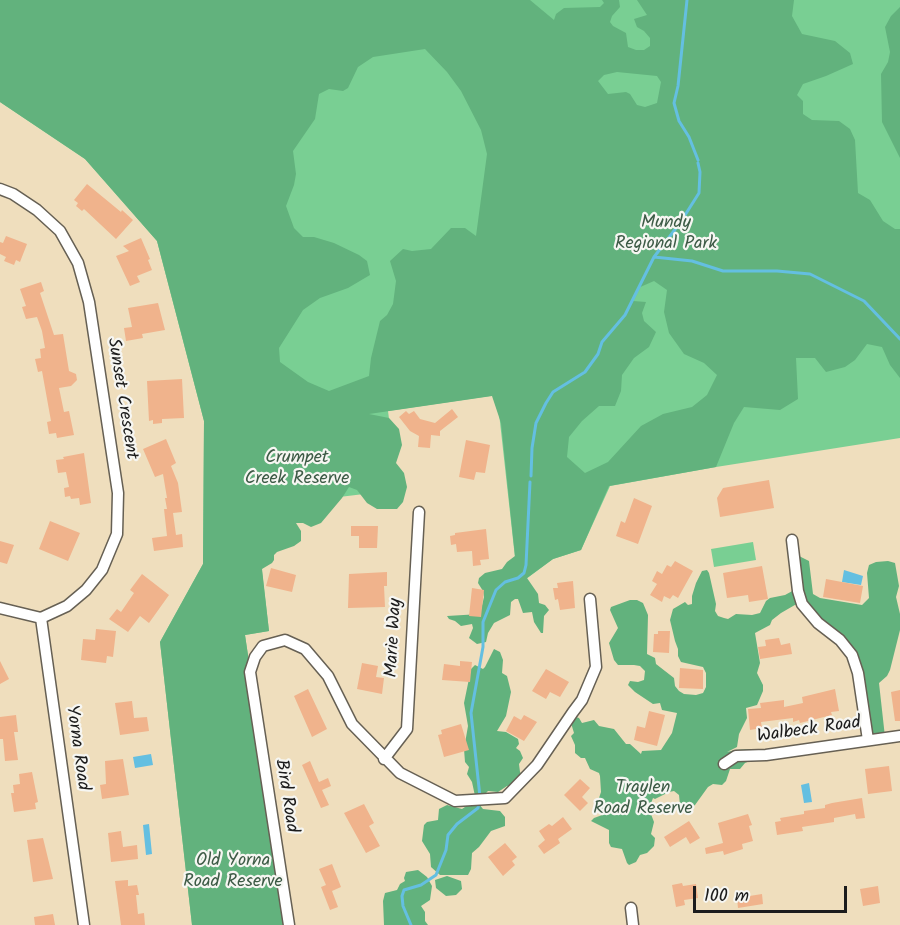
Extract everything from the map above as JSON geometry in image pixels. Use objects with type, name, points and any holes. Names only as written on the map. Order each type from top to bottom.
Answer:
[{"type":"street","name":"Sunset Crescent","points":[[0,189],[13,194],[37,210],[60,231],[78,263],[89,302],[118,493],[117,534],[102,570],[86,590],[67,606],[41,618]]},
{"type":"street","name":"Marie Way","points":[[384,759],[407,729],[419,512]]},
{"type":"street","points":[[792,540],[798,591],[802,604],[818,623],[840,640],[852,655],[858,673],[868,740]]},
{"type":"street","points":[[384,759],[400,773],[455,801],[505,798],[537,765],[582,700],[596,667],[590,599]]},
{"type":"street","points":[[0,608],[41,618]]},
{"type":"street","name":"Yorna Road","points":[[41,618],[84,925]]},
{"type":"street","name":"Bird Road","points":[[289,925],[250,672],[255,657],[263,646],[285,640],[305,649],[328,676],[351,724],[384,759]]},
{"type":"street","name":"Walbeck Road","points":[[724,764],[736,756],[766,755],[900,736]]},
{"type":"street","points":[[631,908],[633,925]]},
{"type":"green space","name":"Mundy Regional Park","points":[[0,0],[900,0],[900,438],[610,486],[581,550],[553,559],[518,585],[497,395],[388,411],[397,481],[389,491],[331,498],[256,520],[269,631],[245,635],[254,698],[192,925],[160,642],[203,564],[204,421],[157,241],[85,159],[0,102]]},
{"type":"green space","name":"Mundy Regional Park","points":[[0,0],[530,0],[554,20],[556,14],[564,8],[600,7],[604,3],[602,0],[619,0],[620,7],[610,22],[626,33],[628,47],[644,50],[650,46],[650,38],[637,27],[634,19],[647,15],[637,0],[794,0],[792,16],[802,34],[835,41],[850,53],[853,64],[803,84],[797,95],[803,101],[803,114],[812,120],[839,121],[850,129],[855,140],[858,193],[870,200],[883,221],[895,229],[900,229],[900,378],[890,365],[882,347],[867,344],[855,360],[845,367],[826,372],[815,358],[796,358],[798,399],[780,410],[744,407],[734,423],[716,467],[609,486],[581,550],[553,559],[527,578],[538,594],[539,603],[545,605],[549,610],[544,616],[543,633],[534,622],[532,612],[523,613],[518,599],[515,599],[511,602],[510,615],[494,623],[486,642],[477,644],[469,638],[473,628],[472,624],[461,626],[447,616],[480,614],[484,597],[478,583],[479,578],[485,573],[502,569],[515,556],[501,423],[492,396],[369,414],[389,418],[399,429],[402,445],[396,463],[404,473],[407,487],[403,502],[397,509],[377,509],[367,503],[357,490],[349,487],[321,523],[311,527],[303,523],[296,523],[301,531],[301,541],[277,552],[272,563],[262,569],[269,631],[245,635],[289,925],[192,925],[160,642],[203,564],[204,421],[157,241],[85,159],[0,102]],"holes":[[[425,49],[461,91],[481,130],[487,154],[476,236],[465,228],[451,228],[431,249],[412,251],[403,249],[390,261],[396,281],[393,304],[387,315],[380,321],[369,376],[329,391],[308,382],[280,362],[279,348],[303,310],[320,298],[348,288],[370,275],[367,261],[359,255],[334,243],[314,237],[303,237],[294,228],[286,206],[296,174],[293,151],[315,119],[319,94],[329,89],[343,91],[348,88],[358,67],[373,57]],[[617,72],[657,76],[661,82],[657,103],[645,107],[637,105],[626,92],[608,94],[598,81],[604,75]],[[654,281],[667,290],[664,312],[669,333],[684,354],[704,363],[717,375],[707,395],[692,407],[663,414],[641,426],[608,462],[585,473],[567,457],[569,437],[599,406],[615,406],[621,391],[622,375],[634,358],[649,347],[656,332],[644,321],[642,313],[646,302],[633,301],[638,288]]]},
{"type":"green space","points":[[900,7],[900,158],[882,122],[881,74],[888,62],[890,52],[885,27]]},
{"type":"green space","points":[[753,542],[756,560],[714,567],[711,549]]},
{"type":"green space","points":[[799,556],[809,561],[813,594],[820,598],[862,605],[869,598],[867,573],[869,565],[888,561],[895,563],[899,586],[896,597],[900,614],[900,630],[890,670],[879,683],[885,737],[869,739],[854,654],[803,603],[795,558]]},
{"type":"green space","name":"Traylen Road Reserve","points":[[707,570],[718,616],[728,619],[736,614],[760,613],[770,598],[785,595],[796,589],[800,602],[781,613],[772,620],[770,625],[755,633],[760,663],[757,673],[763,685],[763,691],[757,705],[746,708],[747,718],[739,734],[737,747],[727,752],[751,749],[753,751],[752,760],[740,769],[730,769],[722,785],[713,784],[708,787],[695,805],[689,809],[680,805],[679,795],[674,791],[653,798],[649,809],[654,822],[651,834],[655,838],[654,846],[647,853],[640,855],[636,862],[629,865],[622,849],[611,847],[609,830],[591,821],[605,814],[597,804],[601,792],[600,776],[599,773],[590,769],[585,758],[575,753],[571,723],[573,716],[579,718],[582,723],[594,720],[599,726],[614,729],[626,744],[630,744],[641,754],[642,751],[661,750],[672,733],[677,713],[662,710],[660,703],[653,704],[628,685],[630,681],[644,680],[645,671],[640,666],[618,665],[614,660],[609,643],[618,628],[610,610],[611,607],[630,600],[643,603],[648,615],[647,654],[655,658],[656,664],[674,678],[675,686],[679,691],[696,695],[703,693],[706,687],[706,673],[703,667],[681,662],[670,620],[673,609],[685,602],[688,605],[692,604],[696,583],[702,571]]},
{"type":"green space","points":[[494,649],[500,652],[503,660],[502,673],[507,676],[511,692],[506,716],[497,731],[506,732],[518,739],[519,744],[516,748],[523,758],[519,764],[522,775],[515,785],[507,786],[498,792],[488,791],[475,796],[472,782],[467,774],[469,767],[465,762],[464,749],[468,726],[464,703],[471,669],[475,665],[483,669]]},
{"type":"green space","points":[[479,804],[483,809],[500,811],[505,817],[505,826],[491,831],[472,853],[471,869],[468,875],[440,875],[431,867],[430,854],[422,841],[424,825],[427,822],[438,820],[439,809],[447,805],[462,809],[468,805]]},
{"type":"green space","points":[[418,870],[427,877],[432,886],[430,900],[421,906],[428,925],[384,925],[385,893],[397,890],[405,881],[406,872]]},
{"type":"green space","points":[[447,876],[461,881],[462,889],[456,895],[446,896],[436,888],[435,880]]},
{"type":"water","points":[[844,570],[863,576],[861,585],[842,582]]},
{"type":"water","points":[[151,754],[153,765],[135,768],[133,757]]},
{"type":"water","points":[[809,783],[812,802],[804,803],[801,785]]},
{"type":"water","points":[[149,824],[152,854],[146,855],[143,825]]},
{"type":"building","points":[[87,184],[133,220],[116,239],[84,209],[82,211],[76,206],[78,203],[74,200]]},
{"type":"building","points":[[6,236],[27,244],[20,262],[16,260],[14,265],[4,261],[6,257],[0,254],[0,242],[3,243]]},
{"type":"building","points":[[141,238],[152,270],[137,276],[140,282],[130,286],[116,256],[129,251],[123,246]]},
{"type":"building","points":[[41,282],[44,291],[40,293],[54,335],[63,334],[69,371],[76,374],[77,380],[71,386],[59,388],[64,412],[69,411],[74,435],[57,438],[56,433],[49,434],[47,422],[51,421],[42,371],[38,372],[35,359],[41,358],[40,349],[45,348],[42,331],[37,317],[26,319],[22,307],[26,306],[20,289]]},
{"type":"building","points":[[158,303],[165,330],[142,334],[143,338],[126,341],[124,328],[132,327],[128,308]]},
{"type":"building","points":[[182,379],[184,418],[162,419],[162,423],[153,424],[153,420],[149,421],[147,381]]},
{"type":"building","points":[[452,409],[458,417],[440,431],[440,436],[431,435],[430,448],[418,447],[419,436],[410,431],[399,417],[406,411],[409,414],[414,411],[420,419],[435,423]]},
{"type":"building","points":[[166,439],[176,463],[171,466],[178,483],[182,512],[173,513],[176,535],[182,534],[183,547],[154,551],[152,538],[167,536],[164,509],[167,509],[165,498],[167,498],[163,474],[155,477],[143,449]]},
{"type":"building","points":[[466,440],[490,445],[485,473],[476,472],[474,480],[459,477]]},
{"type":"building","points":[[84,453],[91,503],[80,505],[79,498],[65,497],[64,488],[69,487],[66,472],[58,473],[56,460]]},
{"type":"building","points":[[769,480],[774,508],[720,517],[717,498],[723,488]]},
{"type":"building","points":[[634,498],[652,506],[638,544],[616,536],[621,521],[625,523]]},
{"type":"building","points":[[50,521],[80,533],[68,561],[39,549]]},
{"type":"building","points":[[351,526],[378,526],[377,548],[359,548],[359,536],[351,536]]},
{"type":"building","points":[[486,529],[489,559],[480,560],[481,565],[473,566],[472,551],[457,552],[456,544],[451,545],[450,536],[455,533]]},
{"type":"building","points":[[0,541],[14,545],[7,564],[0,562]]},
{"type":"building","points":[[675,561],[693,571],[678,598],[673,595],[670,599],[664,596],[662,602],[650,595],[657,584],[652,581],[657,571],[662,574],[667,565],[671,567]]},
{"type":"building","points":[[762,566],[768,599],[749,602],[748,595],[727,598],[723,573]]},
{"type":"building","points":[[271,568],[296,575],[292,592],[266,586]]},
{"type":"building","points":[[387,572],[387,586],[384,586],[385,607],[348,608],[349,574]]},
{"type":"building","points":[[142,574],[169,595],[149,623],[140,616],[128,632],[109,619],[117,609],[121,612],[134,593],[130,590]]},
{"type":"building","points":[[826,579],[863,586],[860,603],[823,597]]},
{"type":"building","points":[[573,581],[575,608],[560,610],[553,588],[558,588],[557,583]]},
{"type":"building","points":[[472,588],[484,590],[481,617],[469,616]]},
{"type":"building","points":[[96,629],[116,631],[113,657],[107,656],[106,663],[81,660],[83,639],[95,640]]},
{"type":"building","points":[[658,631],[670,631],[669,653],[653,652],[654,634],[658,634]]},
{"type":"building","points":[[779,638],[781,645],[790,643],[792,654],[760,659],[758,647],[766,646],[765,640]]},
{"type":"building","points":[[0,661],[9,679],[0,684]]},
{"type":"building","points":[[460,661],[472,662],[470,682],[442,680],[444,664],[460,666]]},
{"type":"building","points":[[362,663],[378,666],[376,677],[384,678],[382,694],[357,689]]},
{"type":"building","points":[[680,668],[703,670],[703,689],[679,688]]},
{"type":"building","points":[[546,669],[569,682],[560,697],[550,692],[546,699],[532,691]]},
{"type":"building","points":[[308,689],[327,729],[312,737],[294,696]]},
{"type":"building","points":[[835,689],[839,711],[831,712],[832,715],[800,723],[799,720],[793,722],[793,718],[761,722],[762,728],[750,730],[748,709],[761,708],[760,703],[784,700],[784,707],[803,703],[802,697]]},
{"type":"building","points":[[900,690],[900,721],[895,721],[891,692]]},
{"type":"building","points":[[132,701],[134,718],[147,717],[149,731],[120,735],[115,703]]},
{"type":"building","points":[[649,711],[665,715],[657,746],[634,740],[637,726],[645,728]]},
{"type":"building","points":[[16,715],[18,732],[14,732],[18,760],[5,761],[3,739],[0,739],[0,717]]},
{"type":"building","points":[[524,715],[537,722],[524,741],[506,731],[514,716],[521,720]]},
{"type":"building","points":[[461,724],[469,750],[444,757],[438,735],[442,734],[441,730]]},
{"type":"building","points":[[123,759],[129,795],[102,799],[100,785],[106,784],[105,761]]},
{"type":"building","points":[[310,761],[319,782],[328,778],[331,786],[322,790],[329,805],[321,808],[302,765]]},
{"type":"building","points":[[889,766],[892,791],[868,794],[865,769]]},
{"type":"building","points":[[32,772],[38,802],[35,803],[36,809],[14,812],[11,793],[14,793],[13,785],[20,784],[19,774]]},
{"type":"building","points":[[580,779],[590,788],[582,797],[588,803],[580,811],[564,795]]},
{"type":"building","points":[[862,798],[865,818],[856,819],[855,814],[834,818],[834,822],[802,827],[803,831],[777,835],[775,822],[781,821],[780,818],[825,808],[825,805],[832,803]]},
{"type":"building","points":[[364,804],[374,823],[369,826],[380,846],[366,853],[344,813]]},
{"type":"building","points":[[748,814],[752,825],[749,826],[753,841],[742,844],[743,849],[724,855],[723,851],[706,854],[705,848],[723,843],[718,823]]},
{"type":"building","points":[[563,817],[572,829],[558,839],[560,843],[544,854],[538,846],[545,840],[539,831],[549,824],[552,826]]},
{"type":"building","points":[[689,821],[700,838],[690,844],[686,837],[670,847],[664,837]]},
{"type":"building","points":[[121,831],[123,847],[137,845],[138,859],[111,862],[108,833]]},
{"type":"building","points":[[43,838],[53,879],[33,882],[27,840]]},
{"type":"building","points":[[505,843],[517,857],[512,861],[515,865],[503,876],[488,857]]},
{"type":"building","points":[[332,864],[341,887],[332,891],[338,907],[330,910],[321,887],[326,885],[319,869]]},
{"type":"building","points":[[128,880],[128,886],[137,885],[138,914],[144,913],[145,925],[121,925],[115,881]]},
{"type":"building","points":[[682,883],[683,886],[696,884],[698,898],[684,900],[685,905],[676,907],[672,885]]},
{"type":"building","points":[[878,886],[880,903],[863,906],[860,889]]},
{"type":"building","points":[[762,894],[763,904],[738,908],[737,898]]},
{"type":"building","points":[[53,914],[55,925],[35,925],[34,917]]},
{"type":"waterway","points":[[687,0],[678,86],[674,103],[679,121],[689,137],[698,160]]},
{"type":"waterway","points":[[531,476],[536,423],[546,403],[553,392],[585,372],[598,354],[602,342],[625,315],[654,257],[699,193],[698,163]]},
{"type":"waterway","points":[[654,257],[692,261],[723,271],[777,271],[810,274],[864,301],[900,339]]},
{"type":"waterway","points":[[480,797],[471,713],[483,647],[483,622],[496,590],[505,582],[518,578],[524,573],[530,482]]},
{"type":"waterway","points":[[411,925],[403,906],[404,890],[421,885],[436,875],[446,850],[448,835],[457,824],[478,808],[479,803]]},
{"type":"park label","name":"Crumpet Creek Reserve","points":[[297,469]]},
{"type":"park label","name":"Old Yorna Road Reserve","points":[[233,872]]}]
